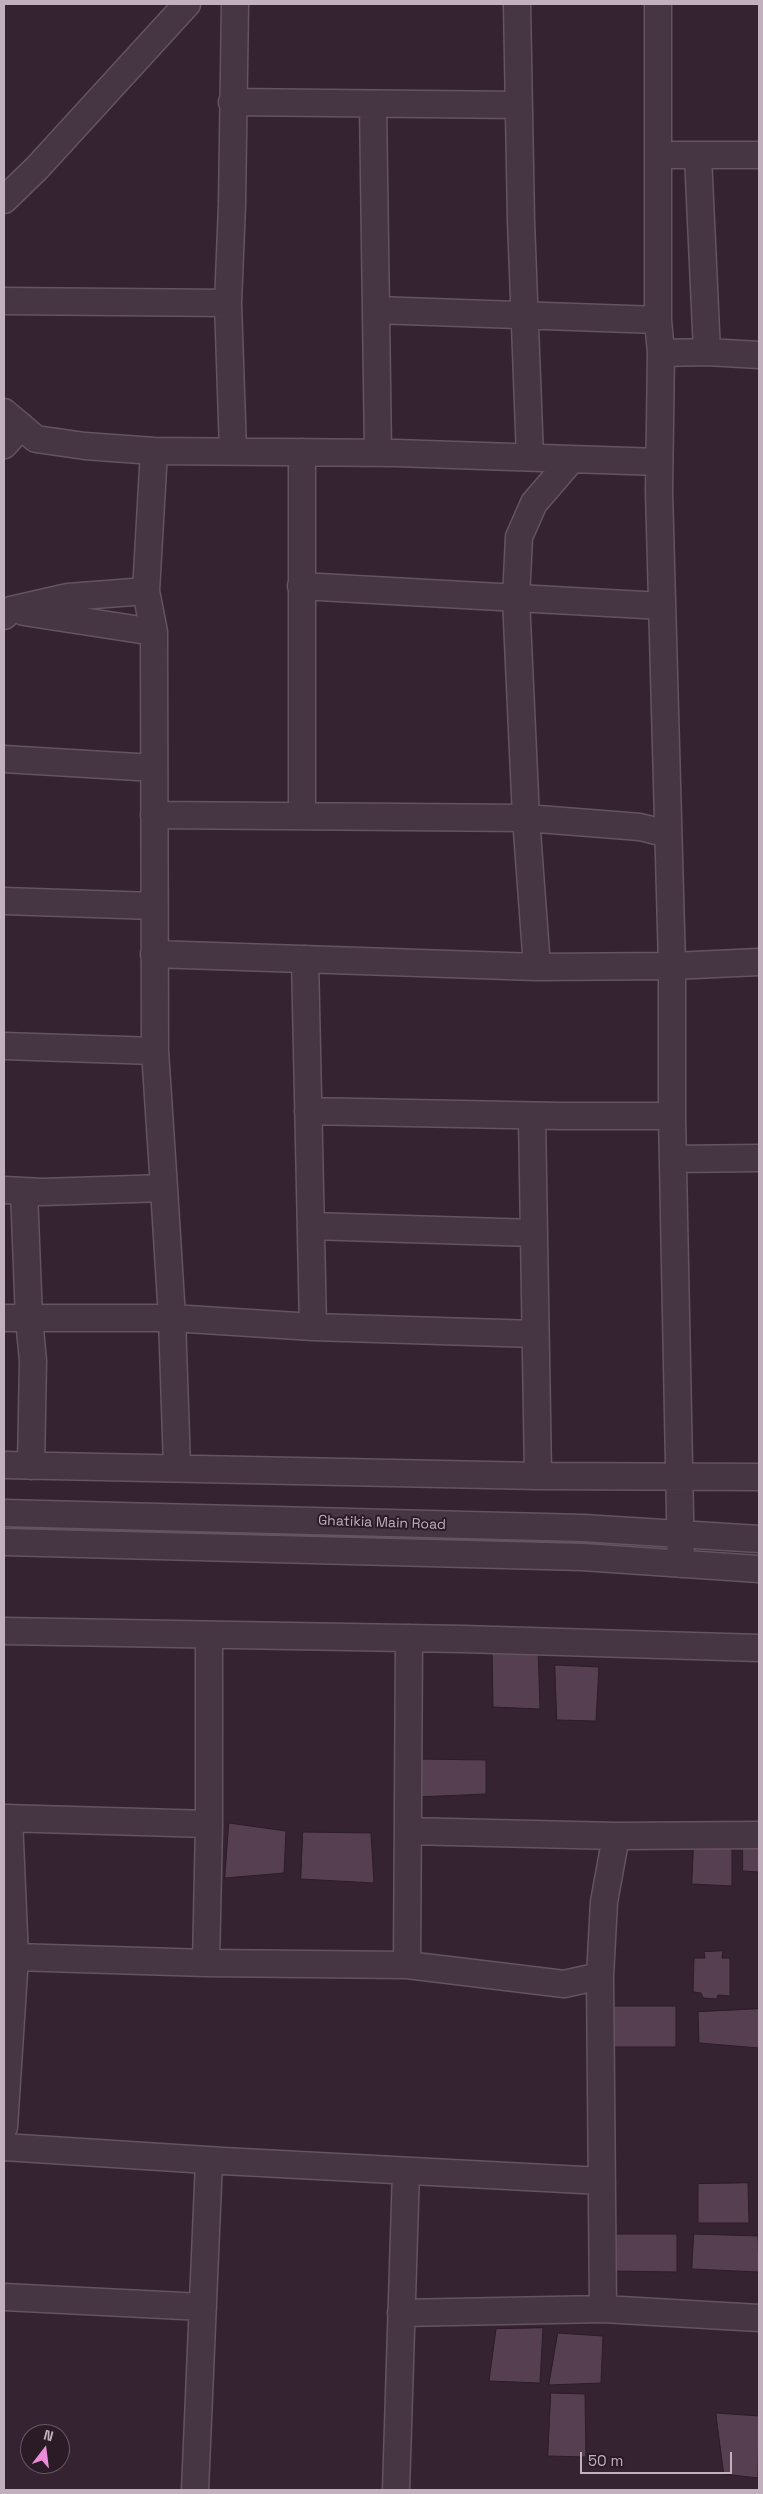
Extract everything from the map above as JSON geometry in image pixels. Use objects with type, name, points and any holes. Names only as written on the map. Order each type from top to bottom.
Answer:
[{"type":"street","points":[[4,200],[37,168],[187,4]]},
{"type":"street","points":[[233,451],[228,303],[232,205],[232,102],[235,4]]},
{"type":"street","points":[[517,4],[518,105],[530,457]]},
{"type":"street","points":[[658,4],[658,320],[661,353],[659,462],[672,966],[672,1116],[682,1564]]},
{"type":"street","points":[[232,102],[518,105]]},
{"type":"street","points":[[373,104],[378,452]]},
{"type":"street","points":[[658,155],[759,155]]},
{"type":"street","points":[[698,156],[707,352]]},
{"type":"street","points":[[4,301],[228,303]]},
{"type":"street","points":[[376,310],[658,320]]},
{"type":"street","points":[[661,353],[707,352],[759,355]]},
{"type":"street","points":[[9,427],[36,439],[85,446],[154,451],[378,452],[659,462]]},
{"type":"street","points":[[154,451],[146,591],[154,632],[155,1051],[172,1318],[177,1467]]},
{"type":"street","points":[[302,452],[302,814]]},
{"type":"street","points":[[537,967],[526,818],[516,598],[519,537],[534,503],[572,459]]},
{"type":"street","points":[[301,586],[662,606]]},
{"type":"street","points":[[7,613],[68,597],[146,591]]},
{"type":"street","points":[[7,613],[154,632]]},
{"type":"street","points":[[4,759],[154,768]]},
{"type":"street","points":[[154,814],[302,814],[526,818],[640,827],[668,834]]},
{"type":"street","points":[[4,900],[154,906]]},
{"type":"street","points":[[154,954],[537,967],[672,966],[759,962]]},
{"type":"street","points":[[305,959],[313,1327]]},
{"type":"street","points":[[4,1046],[155,1051]]},
{"type":"street","points":[[308,1111],[532,1116],[672,1116]]},
{"type":"street","points":[[532,1116],[538,1476]]},
{"type":"street","points":[[673,1159],[759,1158]]},
{"type":"street","points":[[31,1466],[33,1361],[16,1318],[14,1191],[164,1188]]},
{"type":"street","points":[[311,1226],[534,1234]]},
{"type":"street","points":[[16,1318],[172,1318],[313,1327],[535,1334]]},
{"type":"street","points":[[4,1465],[177,1467],[538,1476],[759,1477]]},
{"type":"street","name":"Ghatikia Main Road","points":[[4,1513],[583,1528],[759,1540]]},
{"type":"street","name":"Ghatikia Main Road","points":[[4,1542],[582,1558],[759,1569]]},
{"type":"street","points":[[4,1631],[409,1638],[759,1648]]},
{"type":"street","points":[[206,1963],[209,1824],[209,1635]]},
{"type":"street","points":[[407,1966],[409,1638]]},
{"type":"street","points":[[4,2128],[15,1957],[6,1818],[209,1824]]},
{"type":"street","points":[[408,1831],[616,1836],[759,1835]]},
{"type":"street","points":[[603,2309],[600,1976],[604,1902],[616,1836]]},
{"type":"street","points":[[15,1957],[206,1963],[407,1966],[564,1984],[600,1976]]},
{"type":"street","points":[[4,2147],[602,2181]]},
{"type":"street","points":[[195,2490],[209,2160]]},
{"type":"street","points":[[396,2490],[406,2171]]},
{"type":"street","points":[[4,2298],[203,2307]]},
{"type":"street","points":[[401,2313],[603,2309],[759,2318]]},
{"type":"building","points":[[538,1646],[540,1709],[493,1707],[492,1647]]},
{"type":"building","points":[[555,1665],[599,1667],[596,1721],[557,1720]]},
{"type":"building","points":[[420,1759],[486,1760],[486,1794],[417,1797]]},
{"type":"building","points":[[229,1823],[286,1831],[284,1873],[225,1878]]},
{"type":"building","points":[[303,1832],[371,1833],[374,1883],[301,1879]]},
{"type":"building","points":[[694,1840],[732,1842],[732,1886],[692,1884]]},
{"type":"building","points":[[743,1842],[759,1842],[759,1872],[743,1871]]},
{"type":"building","points":[[723,1951],[722,1958],[730,1958],[730,1996],[718,1995],[717,1999],[703,1998],[701,1993],[693,1992],[694,1958],[705,1958],[704,1952]]},
{"type":"building","points":[[610,2006],[676,2006],[676,2047],[611,2047]]},
{"type":"building","points":[[759,2009],[759,2048],[699,2043],[698,2012]]},
{"type":"building","points":[[748,2183],[749,2223],[698,2223],[698,2184]]},
{"type":"building","points":[[611,2234],[677,2234],[677,2272],[611,2271]]},
{"type":"building","points":[[694,2234],[758,2236],[759,2272],[692,2269]]},
{"type":"building","points":[[543,2328],[540,2383],[489,2381],[496,2329]]},
{"type":"building","points":[[558,2333],[603,2336],[601,2383],[549,2385]]},
{"type":"building","points":[[551,2393],[585,2394],[586,2457],[548,2456]]},
{"type":"building","points":[[716,2413],[759,2416],[758,2478],[724,2474]]}]
